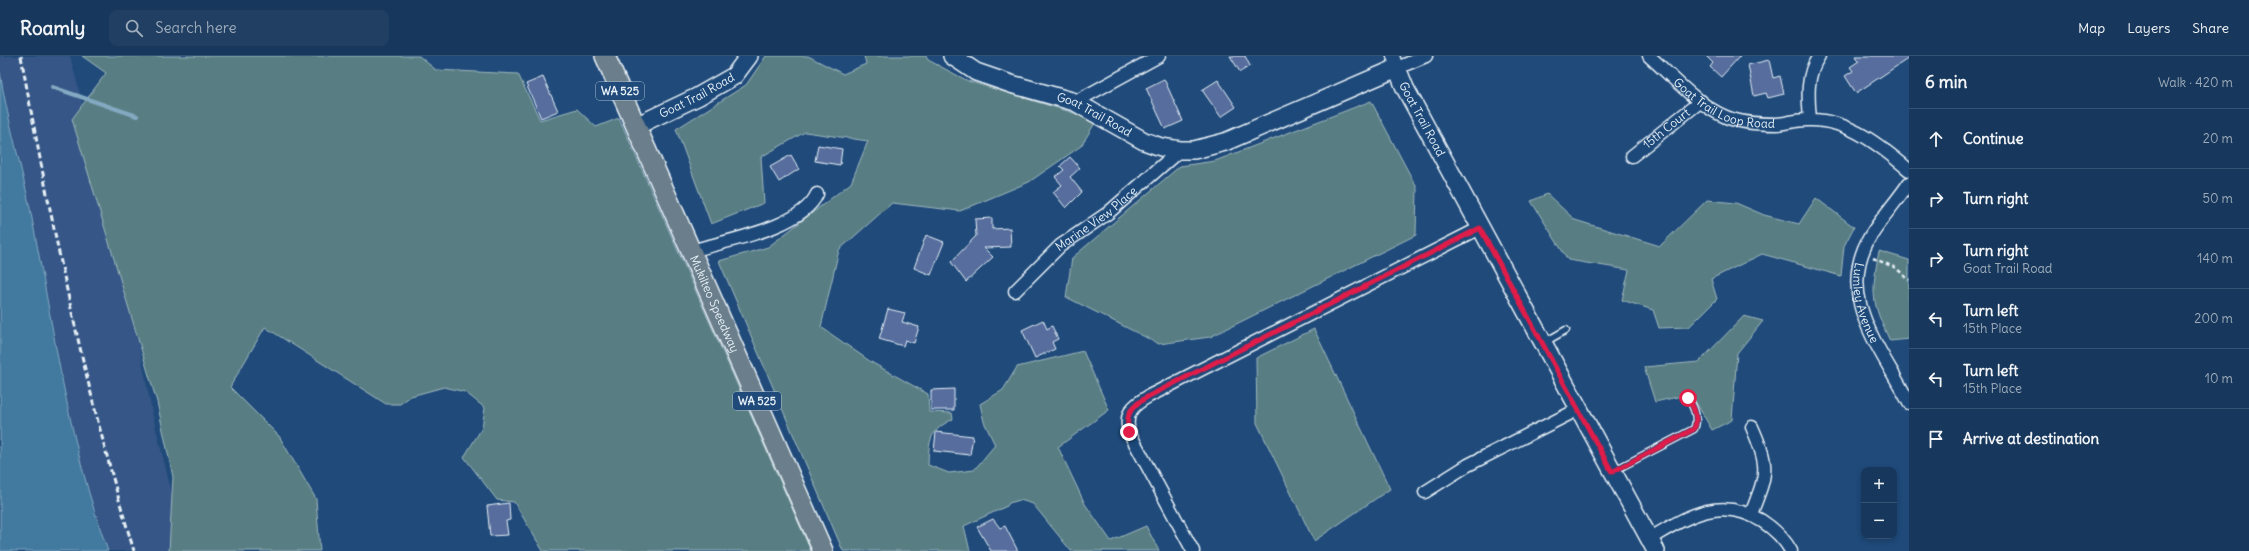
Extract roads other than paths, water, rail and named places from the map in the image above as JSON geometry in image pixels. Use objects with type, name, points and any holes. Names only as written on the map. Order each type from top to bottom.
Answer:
[{"type":"main road","name":"Mukilteo Speedway","points":[[605,56],[823,551]]},
{"type":"street","name":"Goat Trail Road","points":[[636,126],[734,76],[749,56]]},
{"type":"street","name":"Goat Trail Road","points":[[952,56],[967,67],[991,78],[1075,102],[1144,141],[1161,147],[1180,150],[1194,150],[1226,142],[1395,62],[1405,88],[1612,472],[1653,545]]},
{"type":"street","points":[[1075,102],[1159,56]]},
{"type":"street","points":[[1395,62],[1426,56]]},
{"type":"street","name":"Goat Trail Loop Road","points":[[1649,56],[1701,101],[1726,117],[1748,122],[1776,124],[1810,120],[1833,122],[1849,128],[1883,147],[1909,170]]},
{"type":"street","points":[[1810,120],[1808,99],[1809,83],[1814,64],[1819,56]]},
{"type":"street","name":"15th Court","points":[[1632,156],[1701,101]]},
{"type":"street","name":"Marine View Place","points":[[1016,291],[1060,246],[1108,212],[1180,150]]},
{"type":"street","name":"Lumley Avenue","points":[[1909,184],[1871,236],[1863,256],[1857,279],[1860,304],[1870,334],[1909,403]]},
{"type":"street","points":[[691,250],[774,227],[801,212],[814,201],[817,194]]},
{"type":"street","points":[[1193,551],[1129,432],[1127,424],[1129,411],[1136,404],[1149,396],[1480,228]]},
{"type":"street","points":[[1425,492],[1468,465],[1578,409]]},
{"type":"street","points":[[1751,514],[1766,470],[1763,453],[1752,427]]},
{"type":"street","points":[[1653,545],[1694,514],[1709,510],[1738,510],[1751,514],[1781,535],[1791,551]]},
{"type":"lane","points":[[1543,343],[1566,330]]},
{"type":"lane","points":[[1612,472],[1694,429],[1697,423],[1693,406],[1688,398]]},
{"type":"waterway","points":[[52,87],[137,116]]},
{"type":"railway","points":[[21,56],[44,181],[70,305],[100,429],[134,551]]}]
